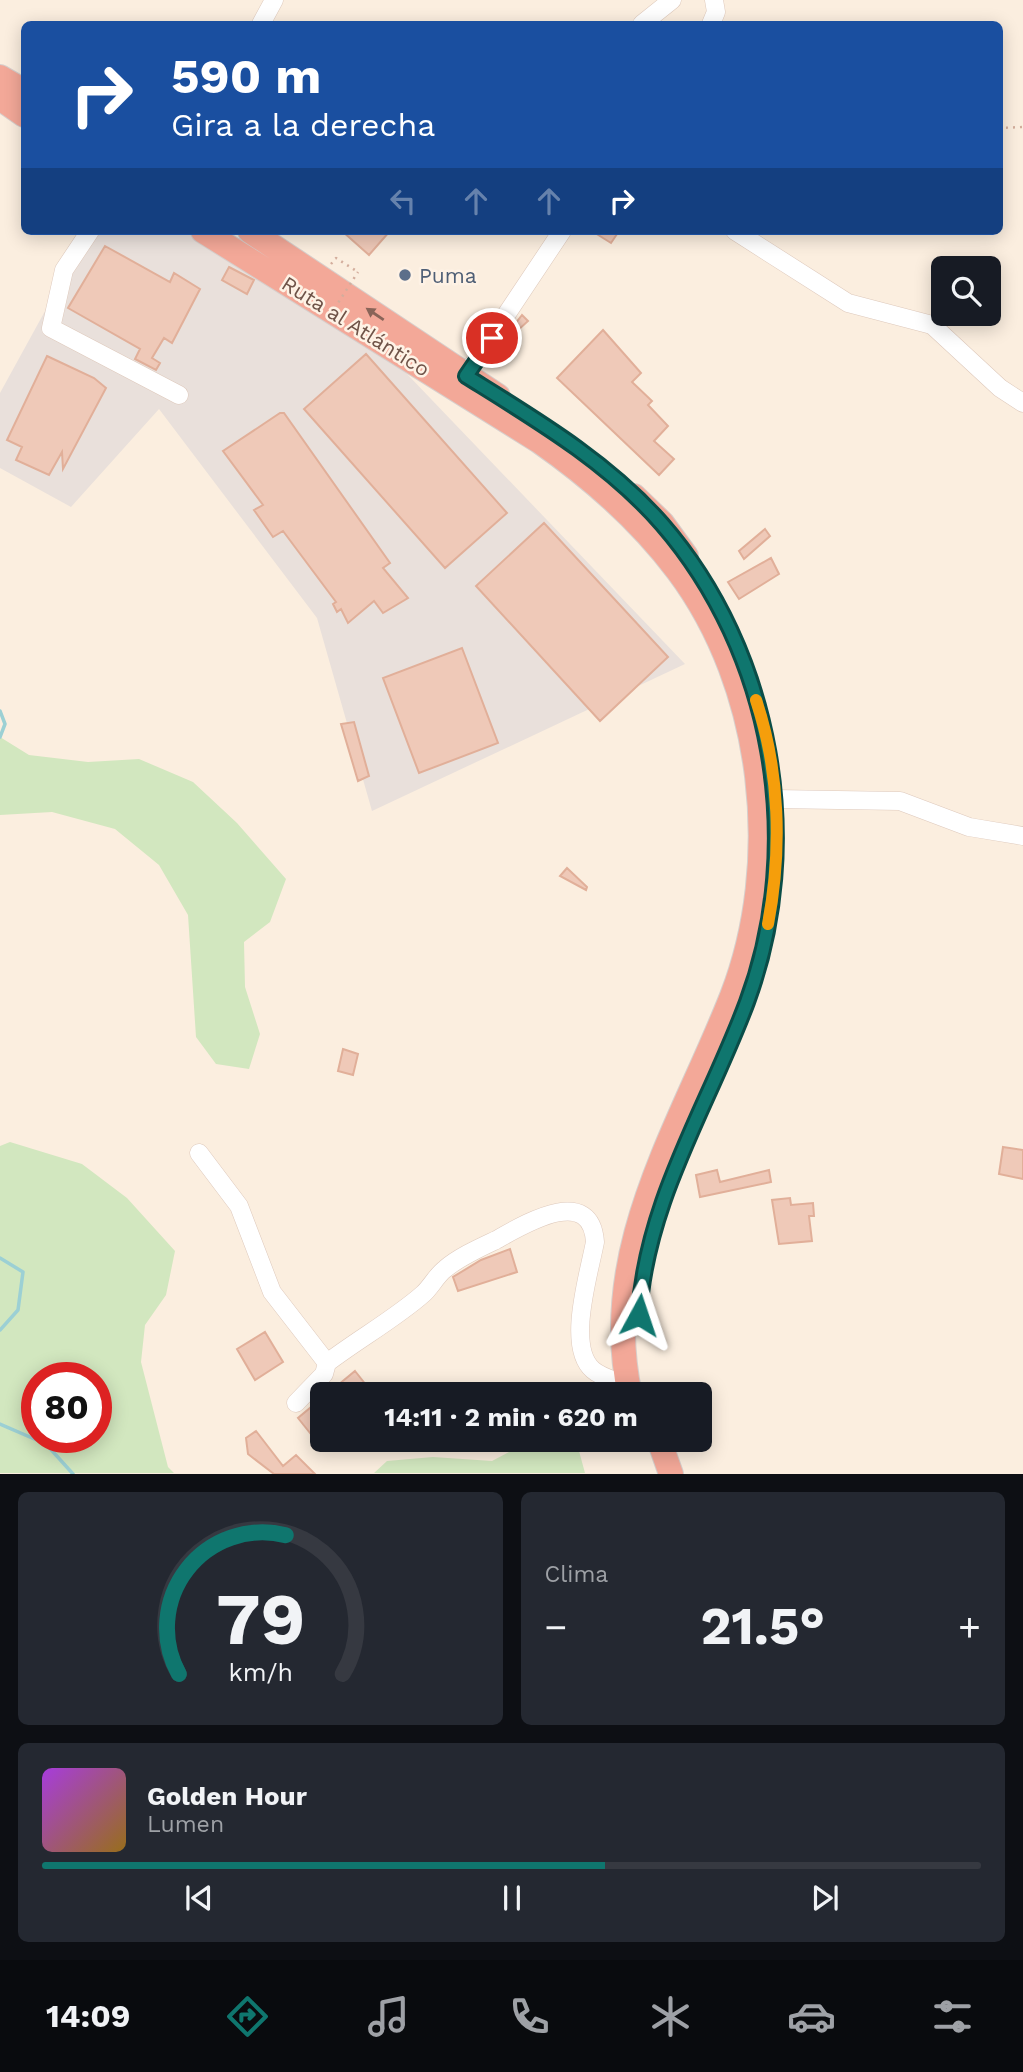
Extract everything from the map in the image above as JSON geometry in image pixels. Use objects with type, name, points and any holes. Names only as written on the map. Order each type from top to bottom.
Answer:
[{"type":"highway","points":[[0,77],[21,89]]},
{"type":"highway","points":[[0,98],[21,114]]},
{"type":"highway","points":[[211,235],[245,249],[315,294],[322,294],[326,289],[322,279]]},
{"type":"highway","name":"Ruta al Atlántico","points":[[211,235],[539,441],[586,474],[639,524],[679,572],[717,639],[730,671],[744,714],[760,808],[761,849],[754,914],[731,998],[639,1216],[625,1290],[622,1337],[633,1382]]},
{"type":"highway","name":"Ruta al Atlántico","points":[[256,235],[548,428],[613,477],[662,523],[692,564],[732,633],[759,708],[775,799],[775,881],[755,977],[663,1197],[645,1260],[636,1382]]},
{"type":"highway","points":[[646,1452],[653,1474]]},
{"type":"highway","points":[[663,1452],[671,1474]]},
{"type":"street","points":[[263,21],[274,0]]},
{"type":"street","points":[[646,21],[672,0]]},
{"type":"street","points":[[712,21],[716,12],[714,0]]},
{"type":"street","points":[[87,235],[64,270],[51,328],[179,396]]},
{"type":"street","points":[[466,376],[559,235]]},
{"type":"street","points":[[741,235],[848,303],[932,324],[1000,388],[1023,403]]},
{"type":"street","points":[[775,799],[900,801],[969,827],[1023,836]]},
{"type":"street","points":[[199,1153],[239,1206],[272,1292],[327,1363]]},
{"type":"street","points":[[296,1403],[324,1374],[327,1363],[424,1294],[445,1269],[540,1216],[560,1211],[576,1213],[587,1219],[594,1228],[595,1242],[579,1332],[581,1350],[593,1370],[616,1382]]},
{"type":"path","points":[[1003,128],[1023,127]]},
{"type":"path","points":[[327,320],[358,272],[335,258]]},
{"type":"shaded area","points":[[87,235],[196,235],[386,352],[685,664],[372,811],[317,618],[159,409],[71,507],[0,468],[0,393]]},
{"type":"green space","points":[[0,737],[29,755],[88,762],[139,759],[193,782],[237,823],[286,879],[270,922],[244,942],[245,987],[260,1034],[249,1069],[216,1064],[196,1037],[188,915],[159,865],[115,829],[52,812],[0,815]]},
{"type":"green space","points":[[10,1142],[82,1164],[127,1198],[175,1251],[166,1295],[145,1325],[141,1362],[168,1467],[174,1473],[0,1473],[0,1146]]},
{"type":"green space","points":[[509,1452],[579,1452],[585,1473],[374,1473],[387,1461],[433,1457],[492,1461]]},
{"type":"building","points":[[346,235],[386,235],[369,255]]},
{"type":"building","points":[[598,235],[616,235],[611,243]]},
{"type":"building","points":[[105,246],[170,282],[174,273],[200,289],[172,343],[164,338],[152,358],[160,363],[156,370],[135,359],[140,349],[68,308]]},
{"type":"building","points":[[229,267],[254,280],[247,294],[222,280]]},
{"type":"building","points":[[522,315],[528,321],[505,342],[503,340]]},
{"type":"building","points":[[603,330],[641,373],[632,382],[652,401],[648,405],[668,426],[654,441],[674,459],[659,475],[557,378]]},
{"type":"building","points":[[366,354],[507,513],[445,568],[304,409]]},
{"type":"building","points":[[47,356],[94,378],[106,388],[63,469],[62,452],[49,475],[16,460],[22,447],[7,440]]},
{"type":"building","points":[[280,413],[284,413],[390,563],[383,568],[408,598],[383,613],[374,601],[348,623],[341,609],[337,612],[333,604],[336,602],[283,531],[273,537],[254,510],[263,505],[223,451]]},
{"type":"building","points":[[544,523],[668,657],[600,721],[476,586]]},
{"type":"building","points":[[765,529],[770,536],[744,559],[739,551]]},
{"type":"building","points":[[771,558],[779,574],[739,599],[728,582]]},
{"type":"building","points":[[462,648],[498,743],[419,773],[383,678]]},
{"type":"building","points":[[354,722],[369,776],[358,781],[341,724]]},
{"type":"building","points":[[567,868],[587,887],[586,890],[560,876]]},
{"type":"building","points":[[343,1049],[358,1054],[353,1075],[338,1071]]},
{"type":"building","points":[[1003,1147],[1023,1150],[1023,1179],[999,1174]]},
{"type":"building","points":[[717,1170],[720,1182],[769,1170],[771,1182],[700,1197],[696,1175]]},
{"type":"building","points":[[790,1198],[791,1205],[813,1203],[814,1216],[809,1216],[812,1241],[779,1244],[772,1200]]},
{"type":"building","points":[[510,1249],[517,1272],[458,1291],[453,1277],[481,1260]]},
{"type":"building","points":[[265,1332],[283,1362],[255,1380],[237,1349]]},
{"type":"building","points":[[355,1371],[364,1382],[342,1382]]},
{"type":"building","points":[[310,1408],[310,1433],[298,1418]]},
{"type":"building","points":[[256,1431],[283,1466],[296,1455],[315,1474],[274,1474],[248,1454],[246,1438]]},
{"type":"waterway","points":[[0,711],[5,724],[0,737]]},
{"type":"waterway","points":[[0,1258],[23,1272],[18,1310],[0,1330]]},
{"type":"waterway","points":[[0,1424],[46,1444],[73,1474]]},
{"type":"slow traffic","points":[[756,700],[770,760],[775,799],[777,846],[768,924]]},
{"type":"place","name":"Puma","points":[[405,275]]},
{"type":"route","points":[[492,338],[466,376],[594,461],[662,523],[692,564],[732,633],[759,708],[773,777],[777,846],[775,881],[764,947],[747,1003],[663,1197],[645,1260],[639,1315]]}]
